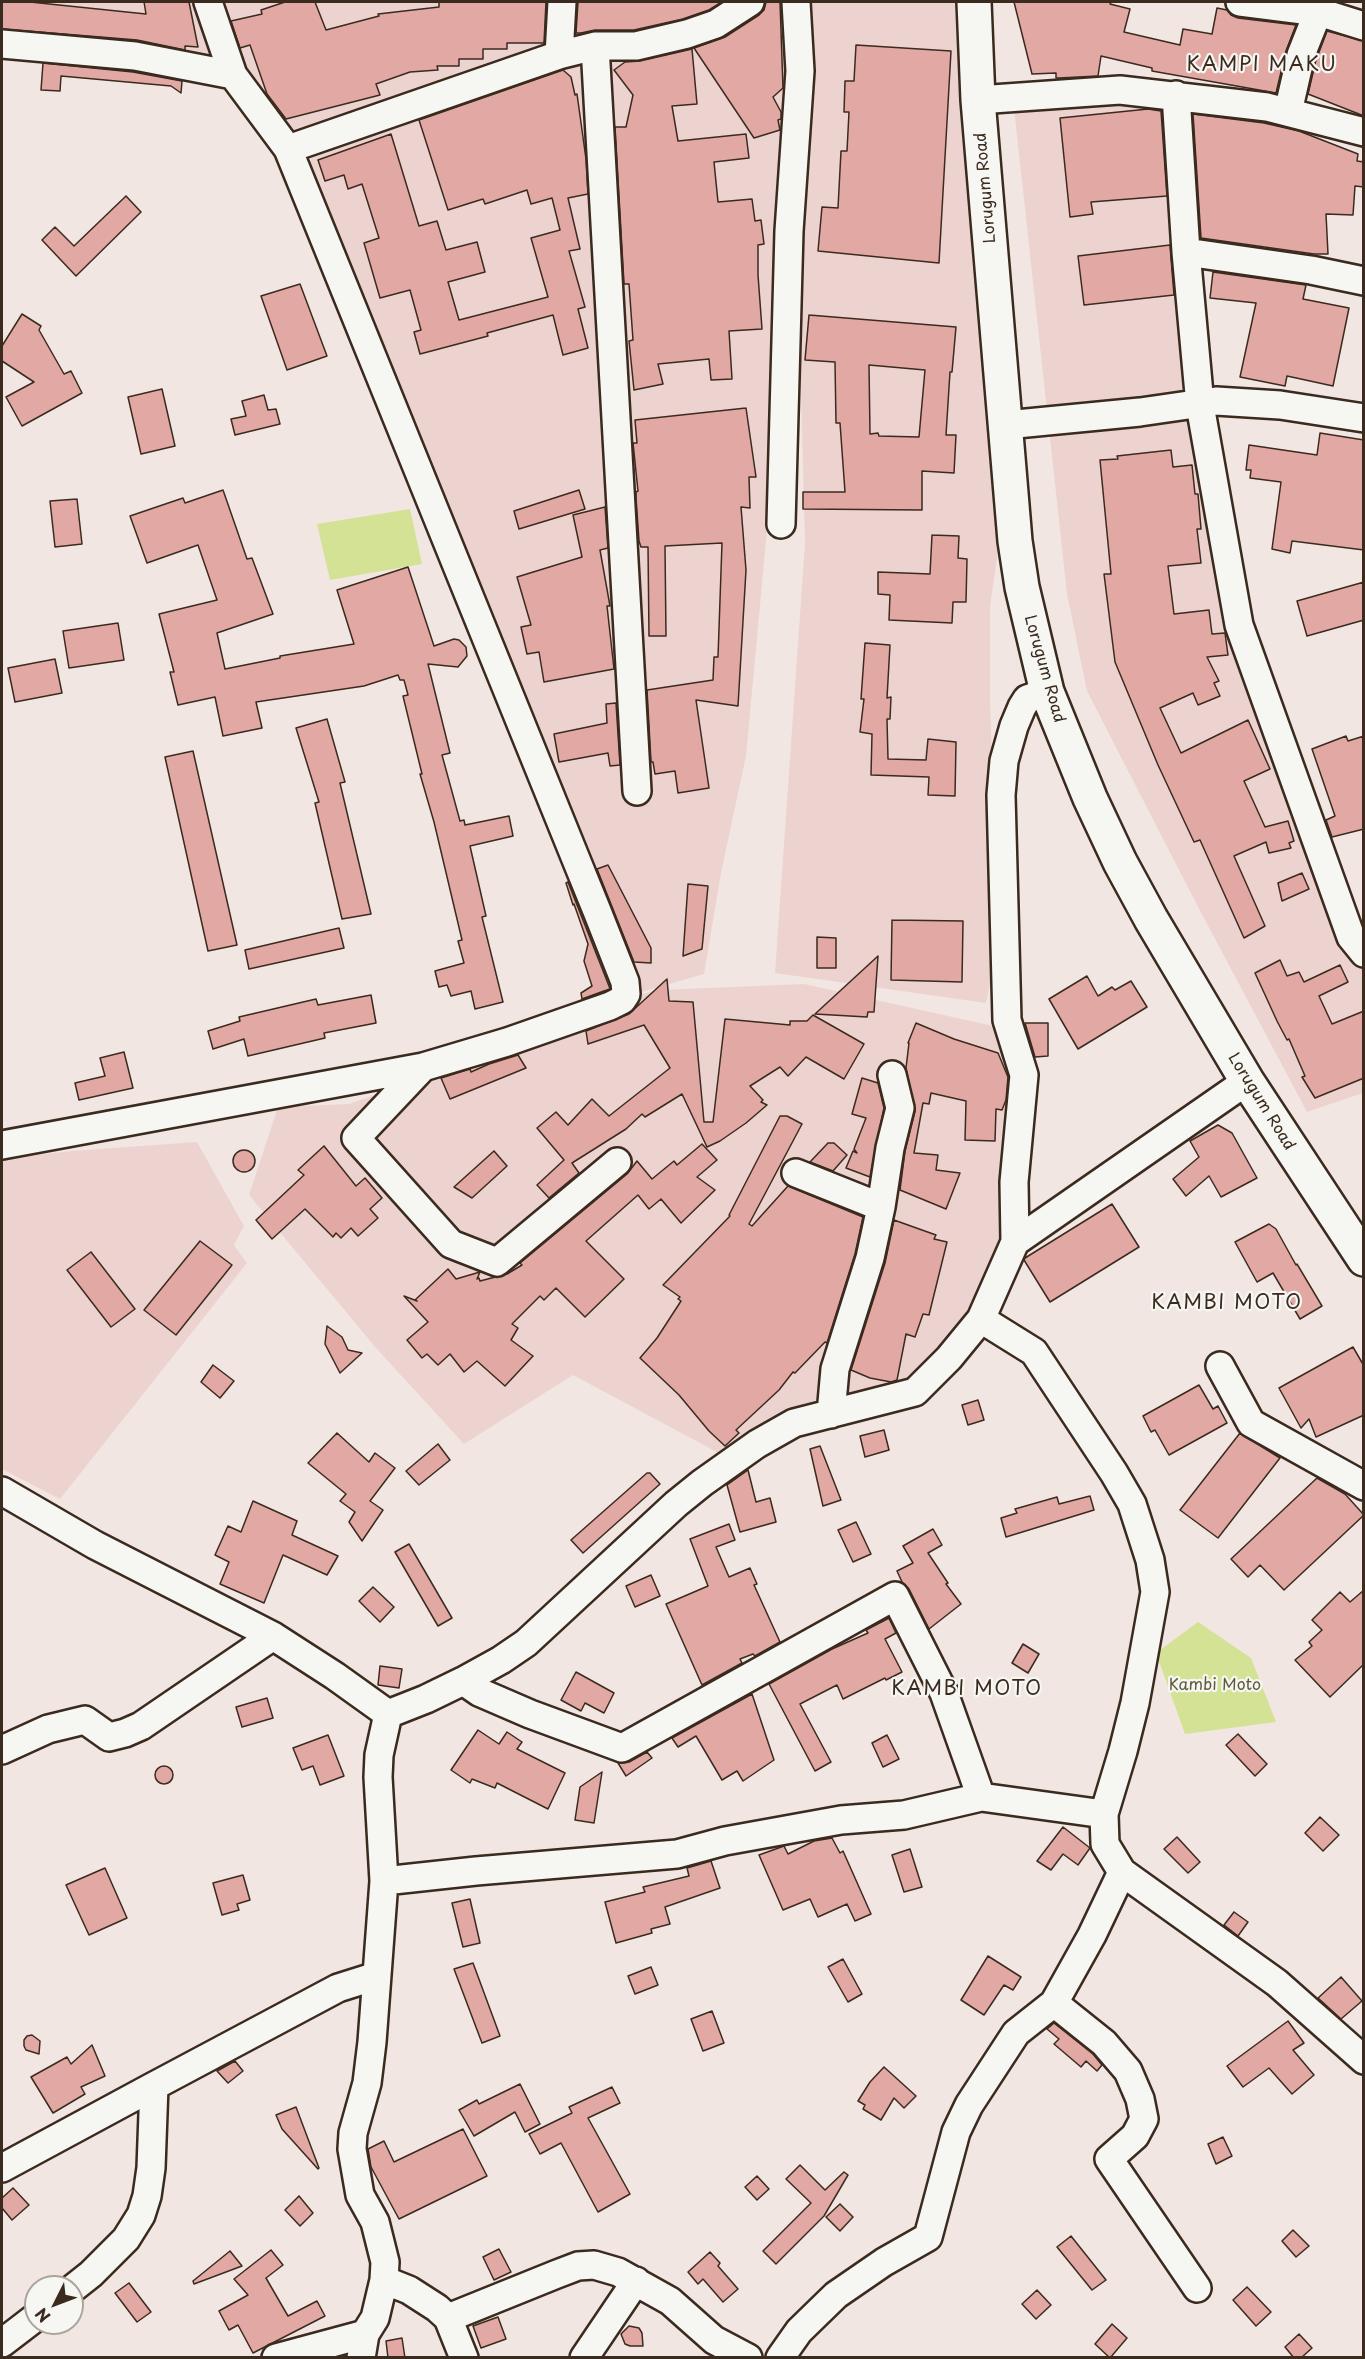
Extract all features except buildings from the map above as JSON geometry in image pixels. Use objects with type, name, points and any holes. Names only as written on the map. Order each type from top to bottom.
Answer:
[{"type":"main road","name":"Lorugum Road","points":[[974,2],[978,100],[1015,541],[1020,576],[1047,692],[1081,777],[1120,862],[1247,1081],[1364,1259]]},
{"type":"street","points":[[2,1145],[423,1066],[507,1042],[610,1006],[622,1000],[626,990],[597,911],[288,149],[233,75],[208,2]]},
{"type":"street","points":[[559,55],[562,2]]},
{"type":"street","points":[[288,149],[559,55],[595,46],[636,46],[687,34],[716,24],[750,2]]},
{"type":"street","points":[[781,524],[789,231],[800,71],[796,2]]},
{"type":"street","points":[[1240,2],[1321,7],[1364,26]]},
{"type":"street","points":[[1288,112],[1301,55],[1321,7]]},
{"type":"street","points":[[2,44],[135,56],[233,75]]},
{"type":"street","points":[[595,46],[637,791]]},
{"type":"street","points":[[978,100],[1120,90],[1267,107],[1364,132]]},
{"type":"street","points":[[1176,95],[1186,252],[1200,405],[1239,625],[1352,937],[1364,953]]},
{"type":"street","points":[[1186,252],[1300,268],[1364,281]]},
{"type":"street","points":[[1006,425],[1200,405],[1216,401],[1280,405],[1364,418]]},
{"type":"street","points":[[388,1714],[463,1681],[526,1643],[659,1519],[702,1483],[758,1444],[794,1423],[915,1392],[949,1358],[981,1319],[1015,1242],[1014,1182],[1024,1075],[1007,1020],[1001,795],[1004,761],[1022,707],[1027,699],[1047,692]]},
{"type":"street","points":[[423,1066],[356,1138],[451,1244],[497,1262],[617,1162]]},
{"type":"street","points":[[831,1414],[835,1369],[870,1257],[890,1148],[900,1108],[892,1075]]},
{"type":"street","points":[[1015,1242],[1247,1081]]},
{"type":"street","points":[[796,1173],[881,1207]]},
{"type":"street","points":[[981,1319],[1034,1352],[1132,1504],[1150,1560],[1155,1592],[1123,1751],[1104,1814],[1105,1844],[1122,1872],[1277,1983],[1364,2060]]},
{"type":"street","points":[[1220,1366],[1251,1423],[1364,1486]]},
{"type":"street","points":[[2,1491],[95,1545],[273,1636],[388,1714]]},
{"type":"street","points":[[463,1681],[479,1692],[530,1714],[622,1748],[895,1596],[944,1693],[981,1797]]},
{"type":"street","points":[[2,1750],[48,1729],[85,1720],[109,1737],[141,1726],[273,1636]]},
{"type":"street","points":[[276,2358],[363,2346],[375,2318],[384,2280],[385,2262],[375,2222],[360,2195],[352,2148],[353,2133],[367,2083],[372,2042],[375,1976],[384,1881],[378,1777],[379,1755],[388,1714]]},
{"type":"street","points":[[384,1881],[677,1854],[725,1841],[841,1820],[904,1815],[981,1797],[1104,1814]]},
{"type":"street","points":[[780,2358],[799,2331],[837,2295],[884,2262],[928,2237],[956,2132],[969,2105],[1016,2033],[1054,2003],[1092,1935],[1122,1872]]},
{"type":"street","points":[[2,2168],[338,1988],[375,1976]]},
{"type":"street","points":[[1054,2003],[1104,2043],[1128,2071],[1140,2099],[1144,2119],[1135,2136],[1109,2159],[1197,2288]]},
{"type":"street","points":[[84,2280],[126,2239],[141,2215],[147,2196],[151,2168],[154,2086]]},
{"type":"street","points":[[448,2318],[578,2266],[606,2267],[670,2301],[714,2340],[748,2358]]},
{"type":"street","points":[[384,2280],[409,2290],[448,2318],[464,2358]]},
{"type":"street","points":[[584,2358],[636,2281]]},
{"type":"street","points":[[2,2343],[24,2326]]},
{"type":"shaded area","points":[[2,2],[198,2],[212,59],[2,36]]},
{"type":"shaded area","points":[[218,2],[736,2],[710,18],[652,32],[534,49],[447,78],[367,109],[288,132],[257,100]]},
{"type":"shaded area","points":[[760,2],[790,2],[776,433],[746,756],[721,873],[704,974],[641,992],[631,953],[621,953],[307,165],[312,158],[452,100]]},
{"type":"shaded area","points":[[807,2],[979,2],[1004,509],[990,607],[990,703],[998,945],[986,1003],[775,973],[805,543],[799,317],[808,128]]},
{"type":"shaded area","points":[[1169,101],[1193,417],[1342,938],[1363,968],[1363,1093],[1307,1112],[1087,691],[1067,594],[1014,108]]},
{"type":"shaded area","points":[[804,984],[993,1026],[1018,1081],[1009,1174],[997,1258],[964,1326],[920,1379],[728,1458],[573,1375],[464,1444],[376,1348],[249,1195],[278,1107],[349,1104],[630,1007],[639,995],[659,990]]},
{"type":"shaded area","points":[[197,1142],[244,1226],[234,1245],[247,1263],[60,1499],[2,1469],[2,1159],[71,1151]]},
{"type":"green space","points":[[410,509],[422,564],[330,580],[317,524]]},
{"type":"green space","name":"Kambi Moto","points":[[1198,1622],[1251,1658],[1276,1722],[1185,1734],[1156,1653]]},
{"type":"district","name":"KAMPI MAKU","points":[[1262,65]]},
{"type":"district","name":"KAMBI MOTO","points":[[1227,1303]]},
{"type":"district","name":"KAMBI MOTO","points":[[967,1689]]}]
